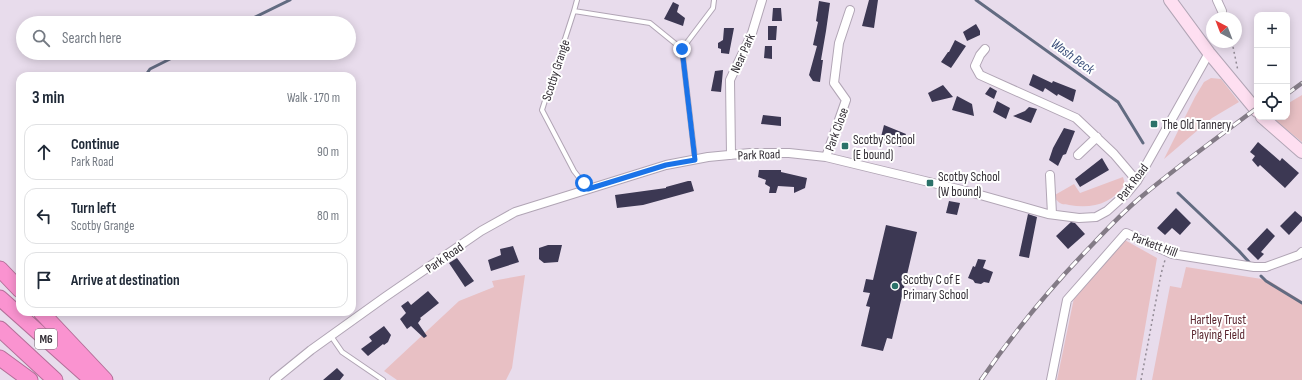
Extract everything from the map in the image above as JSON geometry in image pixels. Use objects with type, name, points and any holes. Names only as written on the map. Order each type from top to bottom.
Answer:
[{"type":"highway","points":[[0,269],[16,286]]},
{"type":"highway","name":"M6","points":[[0,298],[16,312]]},
{"type":"highway","name":"M6","points":[[20,316],[92,380]]},
{"type":"highway","points":[[45,316],[105,380]]},
{"type":"highway","name":"M6","points":[[0,329],[56,380]]},
{"type":"highway","points":[[0,358],[30,380]]},
{"type":"street","name":"Near Park","points":[[731,155],[730,80],[752,33],[762,0]]},
{"type":"street","points":[[1170,0],[1209,53],[1254,107]]},
{"type":"street","points":[[1216,0],[1222,11]]},
{"type":"street","name":"Park Close","points":[[826,157],[846,100],[834,82],[838,43],[850,10]]},
{"type":"street","points":[[985,49],[980,55],[975,66],[980,75],[1076,118],[1114,154],[1137,181]]},
{"type":"street","name":"Park Road","points":[[274,380],[331,336],[481,231],[515,212],[666,165],[731,155],[789,153],[826,157],[966,191],[1052,214],[1079,218],[1096,217],[1116,204],[1137,181],[1209,53]]},
{"type":"street","points":[[1265,120],[1302,152]]},
{"type":"street","points":[[1078,156],[1096,137]]},
{"type":"street","points":[[1050,175],[1052,214]]},
{"type":"street","name":"Parkett Hill","points":[[1051,380],[1067,300],[1126,233],[1172,254],[1266,267],[1299,255],[1302,252]]},
{"type":"lane","name":"Scotby Grange","points":[[577,0],[542,110],[574,171],[588,189]]},
{"type":"lane","points":[[695,160],[682,49],[713,8],[714,0]]},
{"type":"lane","points":[[574,11],[650,23],[682,49]]},
{"type":"lane","points":[[331,336],[342,352],[383,380]]},
{"type":"path","points":[[1233,48],[1239,73]]},
{"type":"path","points":[[1141,380],[1160,274],[1164,260],[1172,254]]},
{"type":"green space","points":[[1211,78],[1221,79],[1239,102],[1212,118],[1164,159],[1195,97],[1204,82]]},
{"type":"green space","points":[[1302,95],[1302,142],[1275,120],[1290,120],[1290,102]]},
{"type":"green space","points":[[1123,177],[1125,184],[1120,191],[1101,204],[1077,206],[1061,204],[1053,196],[1074,184],[1080,193]]},
{"type":"green space","points":[[1123,239],[1157,258],[1136,380],[1057,380],[1075,293]]},
{"type":"green space","name":"Hartley Trust Playing Field","points":[[1186,267],[1268,280],[1302,301],[1302,380],[1152,380],[1170,286],[1181,288]]},
{"type":"green space","points":[[525,275],[512,368],[506,380],[397,380],[384,371],[459,301],[494,287],[492,281]]},
{"type":"building","points":[[869,0],[878,0],[874,28],[862,26]]},
{"type":"building","points":[[819,1],[830,3],[821,60],[823,60],[820,82],[813,81],[809,75],[817,46],[813,45],[818,22],[816,21]]},
{"type":"building","points":[[673,2],[679,5],[677,12],[685,18],[683,26],[664,19]]},
{"type":"building","points":[[773,8],[781,8],[782,21],[772,21]]},
{"type":"building","points":[[976,24],[980,31],[980,35],[967,41],[963,32]]},
{"type":"building","points":[[768,26],[777,26],[776,40],[768,40]]},
{"type":"building","points":[[724,28],[734,28],[729,54],[721,53],[721,49],[718,48],[718,43],[723,40]]},
{"type":"building","points":[[955,40],[966,46],[951,68],[941,62],[949,52]]},
{"type":"building","points":[[765,46],[772,46],[772,59],[764,58]]},
{"type":"building","points":[[723,70],[721,92],[711,91],[715,71]]},
{"type":"building","points":[[1033,74],[1052,83],[1053,81],[1076,90],[1073,102],[1058,94],[1057,96],[1045,88],[1043,92],[1029,85]]},
{"type":"building","points":[[943,85],[953,97],[932,102],[928,93]]},
{"type":"building","points":[[990,87],[997,91],[994,99],[985,94]]},
{"type":"building","points":[[957,96],[972,104],[974,116],[952,110]]},
{"type":"building","points":[[997,101],[1010,108],[1006,119],[993,112]]},
{"type":"building","points":[[1029,107],[1037,109],[1031,123],[1013,116],[1025,111]]},
{"type":"building","points":[[763,115],[781,117],[781,126],[761,124]]},
{"type":"building","points":[[884,125],[906,134],[901,147],[880,141]]},
{"type":"building","points":[[1064,128],[1075,131],[1066,154],[1063,155],[1058,166],[1049,160],[1053,148]]},
{"type":"building","points":[[1258,142],[1280,161],[1282,158],[1299,173],[1285,188],[1260,165],[1258,167],[1252,160],[1255,156],[1250,152]]},
{"type":"building","points":[[1102,158],[1109,170],[1080,187],[1075,179]]},
{"type":"building","points":[[759,170],[781,170],[781,172],[807,178],[805,188],[794,193],[794,187],[778,186],[776,193],[769,193],[770,187],[765,184],[766,180],[758,177]]},
{"type":"building","points":[[691,181],[694,191],[643,205],[617,208],[615,195],[666,188]]},
{"type":"building","points":[[949,201],[960,203],[957,215],[946,213]]},
{"type":"building","points":[[1176,208],[1191,223],[1180,235],[1172,228],[1165,235],[1157,228]]},
{"type":"building","points":[[1295,211],[1302,217],[1302,221],[1289,235],[1280,226]]},
{"type":"building","points":[[1028,214],[1037,217],[1029,258],[1019,256]]},
{"type":"building","points":[[1071,222],[1075,223],[1085,234],[1068,249],[1056,236]]},
{"type":"building","points":[[886,225],[917,232],[892,339],[887,338],[883,351],[861,346],[870,307],[866,306],[870,293],[863,292],[866,279],[873,280]]},
{"type":"building","points":[[1267,228],[1275,236],[1261,252],[1264,254],[1258,260],[1247,249]]},
{"type":"building","points":[[548,245],[562,245],[558,262],[544,263],[539,259],[539,248]]},
{"type":"building","points":[[513,246],[519,262],[491,271],[488,260],[501,255],[500,249]]},
{"type":"building","points":[[457,258],[474,281],[465,287],[449,263]]},
{"type":"building","points":[[978,259],[986,260],[983,268],[993,272],[989,283],[975,283],[973,280],[968,278]]},
{"type":"building","points":[[428,291],[439,303],[420,318],[421,319],[418,323],[427,336],[424,338],[411,326],[407,329],[400,319],[406,313],[401,306],[408,301],[411,305]]},
{"type":"building","points":[[384,326],[391,335],[388,342],[384,345],[383,344],[368,356],[361,349],[372,341],[369,337]]},
{"type":"building","points":[[337,368],[344,375],[340,380],[323,380]]},
{"type":"waterway","name":"Wash Beck","points":[[257,16],[290,0]]},
{"type":"waterway","name":"Wash Beck","points":[[976,0],[1118,102],[1143,143]]},
{"type":"waterway","name":"Wash Beck","points":[[148,72],[150,69],[168,60]]},
{"type":"waterway","name":"Wash Beck","points":[[1178,193],[1249,262]]},
{"type":"waterway","name":"Wash Beck","points":[[1261,276],[1266,281],[1302,303]]},
{"type":"railway","points":[[1290,92],[1302,83]]},
{"type":"railway","points":[[981,380],[1019,328],[1047,294],[1115,221],[1169,174],[1254,110]]},
{"type":"place","name":"The Old Tannery","points":[[1154,124]]},
{"type":"place","name":"Scotby School (E bound)","points":[[845,146]]},
{"type":"place","name":"Scotby School (W bound)","points":[[930,183]]},
{"type":"place","name":"Scotby C of E Primary School","points":[[895,286]]},
{"type":"route","points":[[584,183],[588,189],[666,165],[695,160],[682,49]]}]
